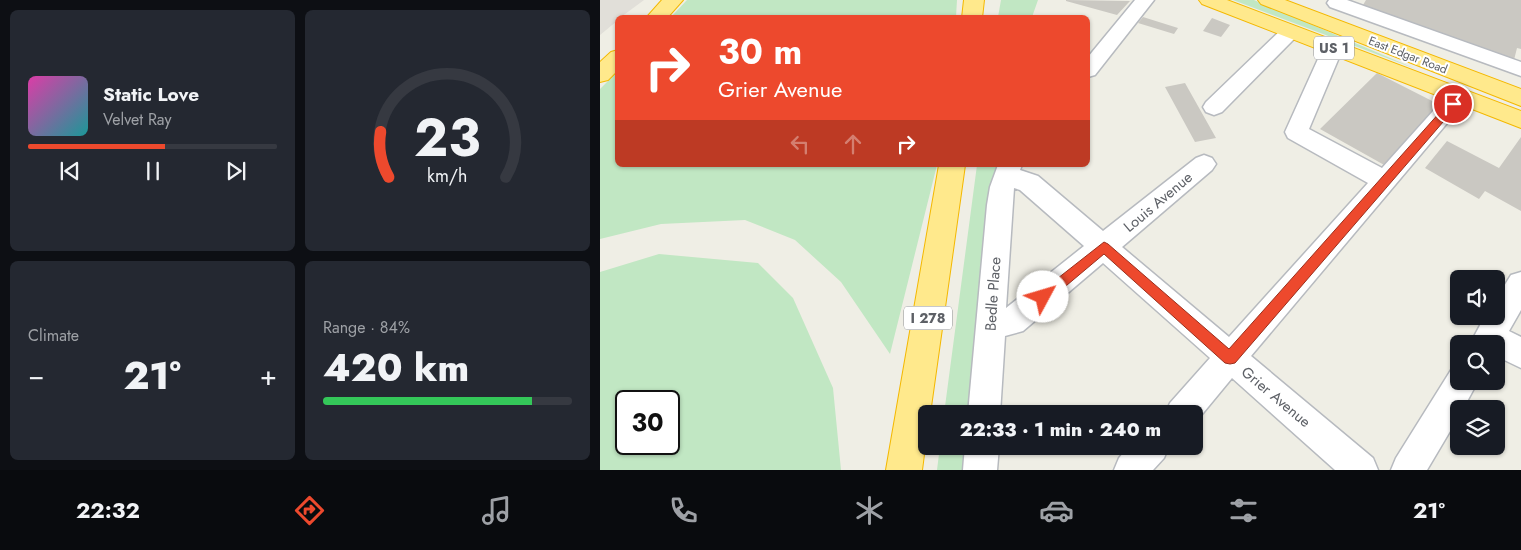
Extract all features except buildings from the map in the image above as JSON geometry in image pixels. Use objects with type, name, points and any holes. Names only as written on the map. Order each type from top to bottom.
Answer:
[{"type":"highway","points":[[659,15],[673,0]]},
{"type":"highway","points":[[972,15],[974,0]]},
{"type":"highway","name":"East Edgar Road","points":[[1209,0],[1521,120]]},
{"type":"highway","name":"East Edgar Road","points":[[1268,0],[1521,98]]},
{"type":"highway","points":[[600,75],[615,60]]},
{"type":"highway","name":"I 278","points":[[904,470],[952,167]]},
{"type":"street","points":[[1090,68],[1145,0]]},
{"type":"street","points":[[1352,34],[1335,12],[1333,7],[1337,1],[1521,69]]},
{"type":"street","points":[[1214,107],[1290,32]]},
{"type":"street","points":[[1189,405],[1459,96]]},
{"type":"street","name":"Louis Avenue","points":[[991,324],[1013,322],[1204,164]]},
{"type":"street","name":"Grier Avenue","points":[[1008,170],[1029,183],[1361,470]]},
{"type":"street","name":"Bedle Place","points":[[985,405],[1000,205],[1008,170]]},
{"type":"street","points":[[1491,335],[1521,284]]},
{"type":"street","points":[[1505,347],[1521,353]]},
{"type":"street","points":[[1408,470],[1457,390]]},
{"type":"street","points":[[980,470],[981,455]]},
{"type":"street","points":[[1131,470],[1144,455]]},
{"type":"lane","points":[[1334,48],[1296,132],[1385,181]]},
{"type":"shaded area","points":[[600,0],[644,0],[624,15],[615,15],[615,23],[600,35]]},
{"type":"green space","points":[[687,0],[957,0],[956,15],[673,15]]},
{"type":"green space","points":[[1001,0],[1038,0],[1033,15],[998,15]]},
{"type":"green space","points":[[1233,0],[1254,0],[1416,69]]},
{"type":"green space","points":[[615,74],[615,167],[937,167],[890,354],[841,282],[795,240],[745,220],[661,224],[600,239],[600,89]]},
{"type":"green space","points":[[977,167],[998,167],[988,221],[974,405],[945,405]]},
{"type":"green space","points":[[659,254],[758,263],[793,298],[833,388],[841,470],[600,470],[600,272]]},
{"type":"green space","points":[[939,455],[969,455],[968,470],[937,470]]},
{"type":"route","points":[[1043,297],[1104,247],[1230,358],[1453,104]]}]
